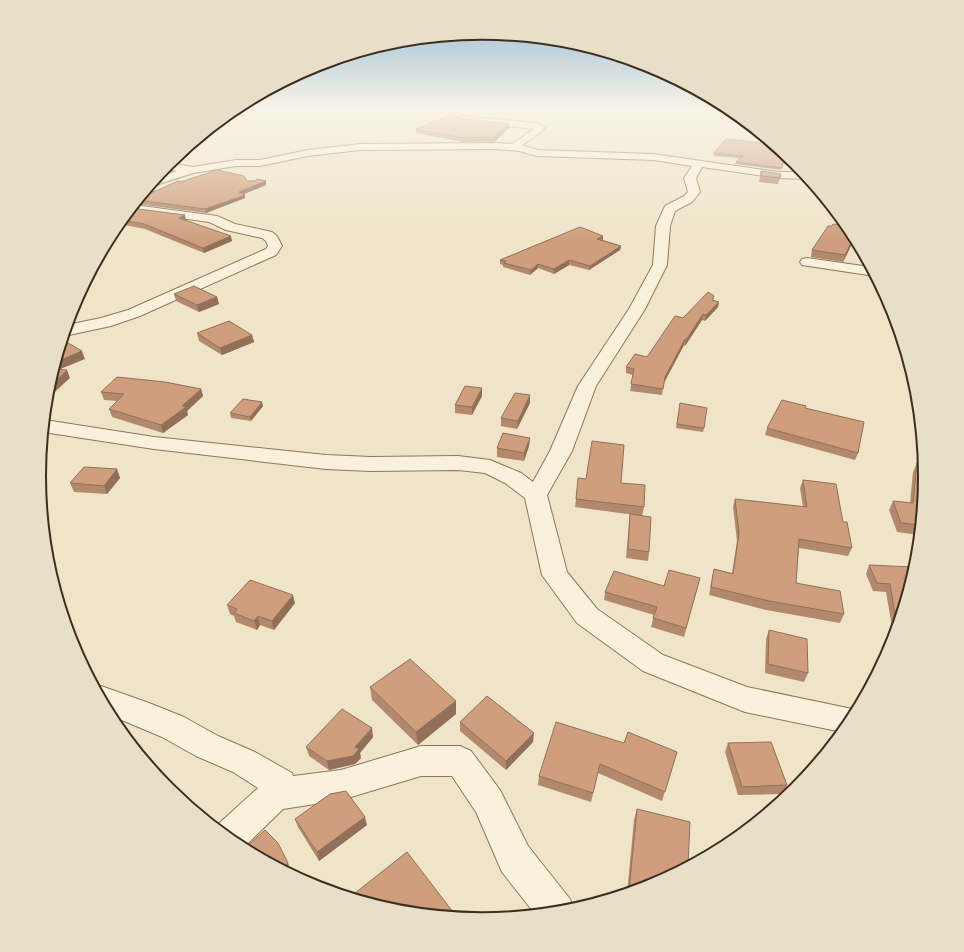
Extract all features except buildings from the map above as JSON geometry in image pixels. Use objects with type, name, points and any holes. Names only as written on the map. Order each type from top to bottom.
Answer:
[{"type":"street","points":[[162,181],[193,170],[236,163],[260,164],[312,152]]},
{"type":"street","points":[[534,152],[640,156],[778,175],[797,176]]},
{"type":"street","points":[[536,495],[561,451],[587,386],[632,316],[660,265],[663,226],[669,209],[688,199],[694,192],[690,178],[699,163]]},
{"type":"street","points":[[254,175],[255,169],[260,164]]},
{"type":"street","points":[[175,167],[193,170]]},
{"type":"street","points":[[71,330],[105,322],[134,313],[271,252],[275,246],[272,239],[266,235],[231,227],[212,219],[138,209]]},
{"type":"street","points":[[807,262],[867,271]]},
{"type":"street","points":[[49,427],[154,443],[326,462],[371,464],[458,463],[490,467],[513,478],[536,495],[555,575],[587,616],[653,663],[745,699],[844,720]]},
{"type":"street","points":[[109,702],[173,727],[207,746],[244,762],[280,784],[274,795],[264,806],[233,834]]},
{"type":"street","points":[[274,795],[341,785],[420,761],[460,761],[488,800],[515,859],[553,906]]}]
